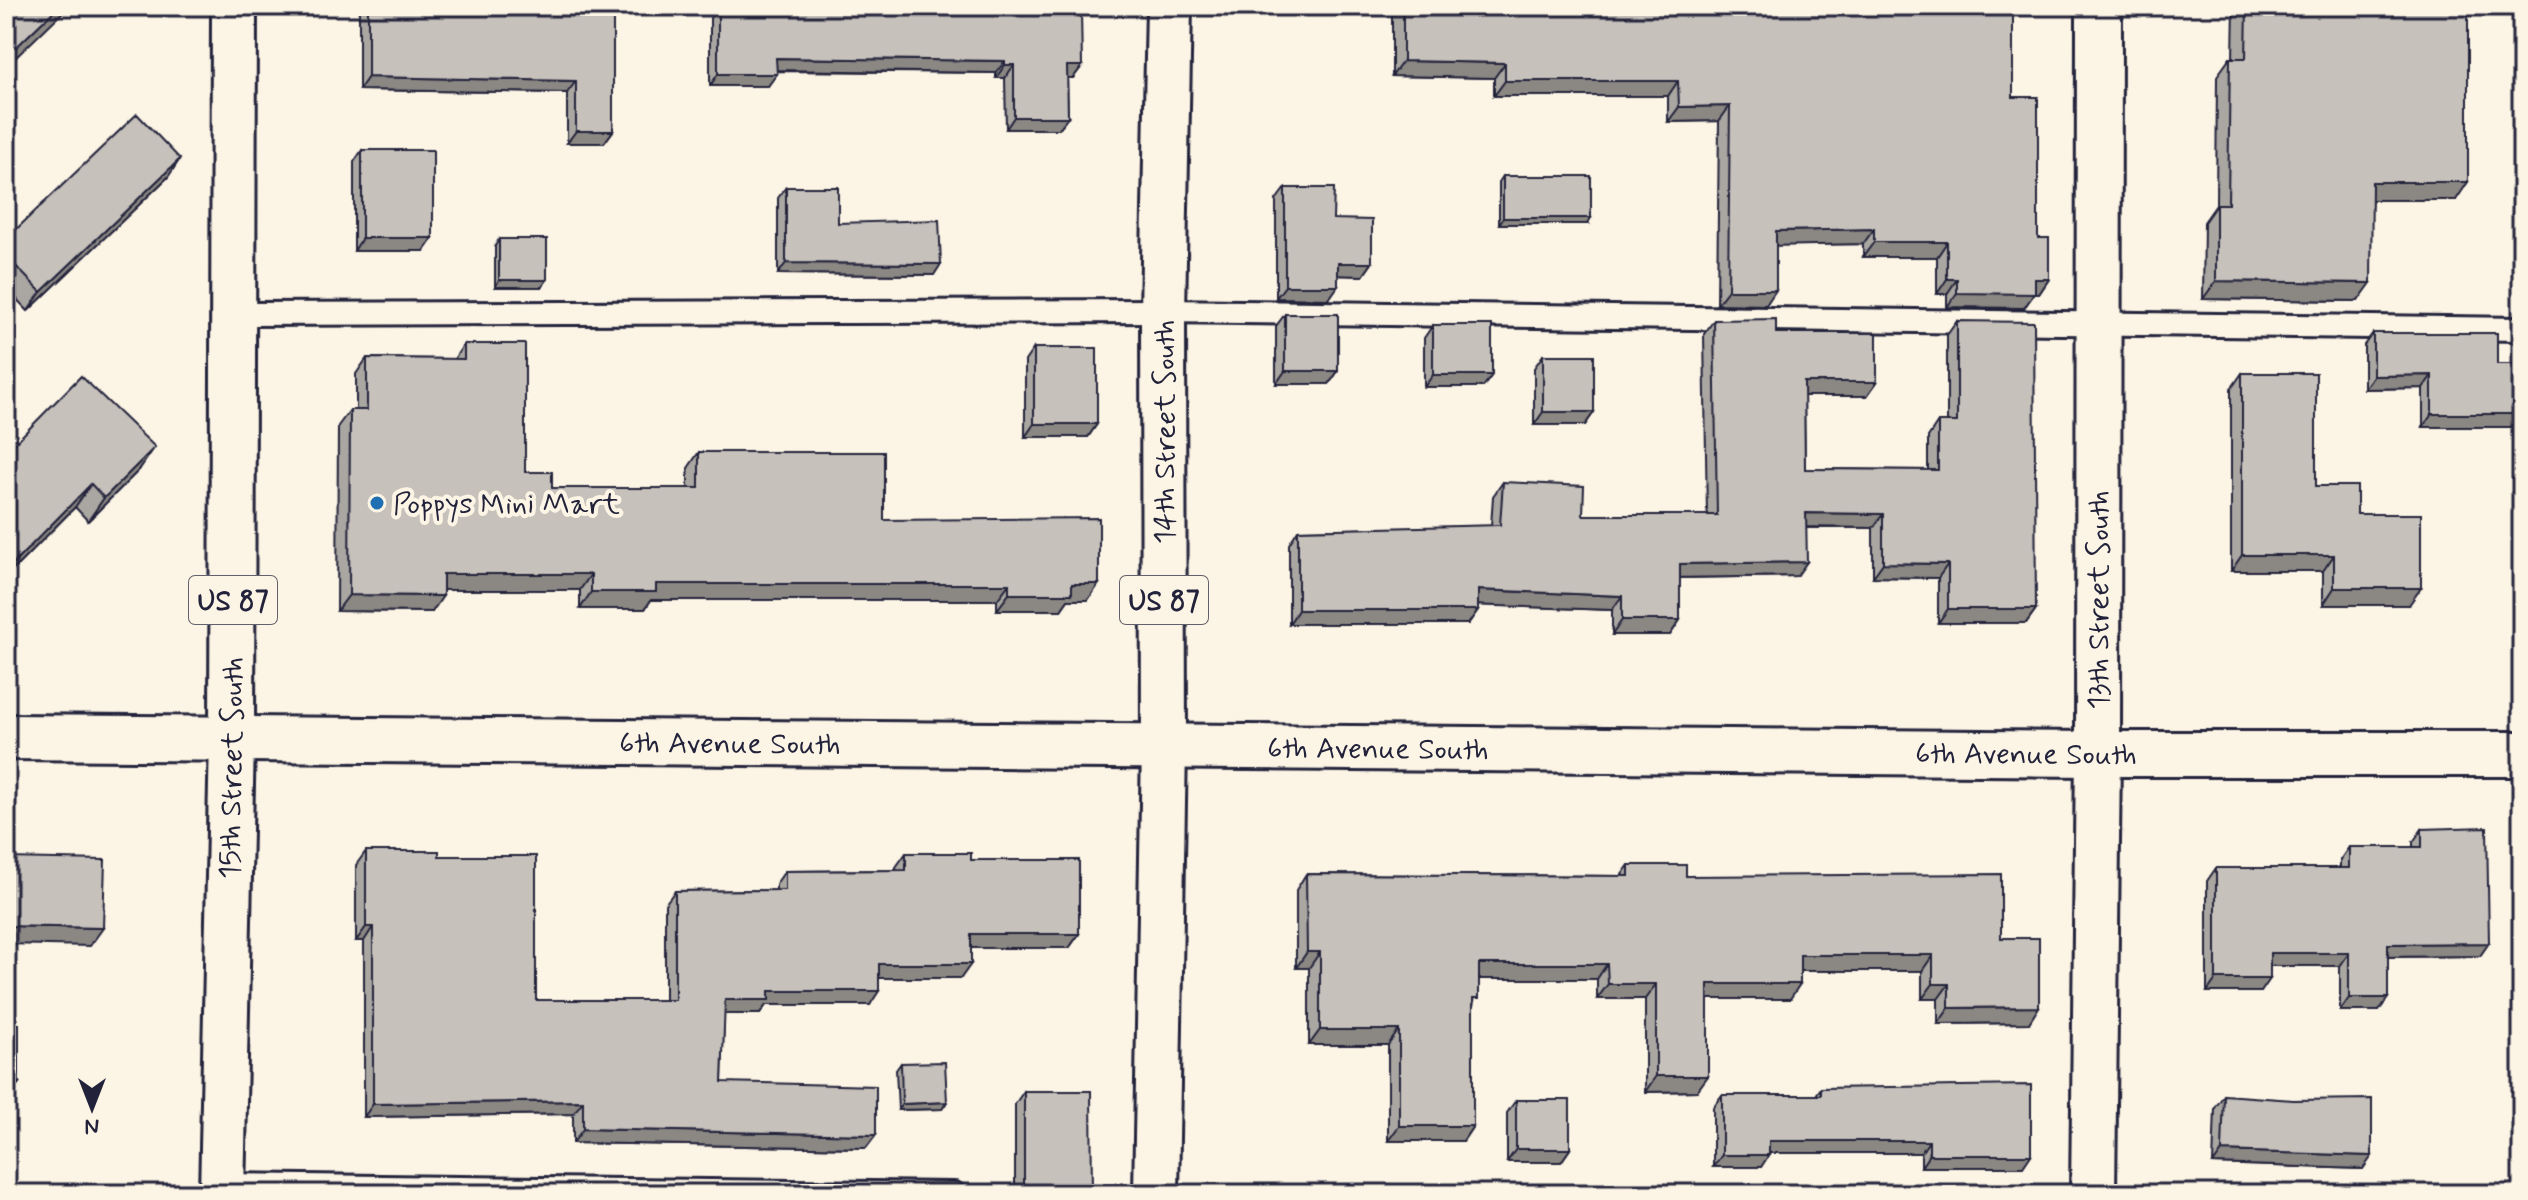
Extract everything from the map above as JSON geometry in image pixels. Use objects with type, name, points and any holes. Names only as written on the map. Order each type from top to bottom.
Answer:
[{"type":"street","name":"15th Street South","points":[[222,1189],[232,739],[234,6]]},
{"type":"street","name":"14th Street South","points":[[1156,1194],[1164,746],[1163,311],[1169,6]]},
{"type":"street","name":"13th Street South","points":[[2093,1194],[2098,754],[2099,6]]},
{"type":"street","name":"6th Avenue South","points":[[6,737],[2098,754],[2522,754]]},
{"type":"lane","points":[[234,314],[1163,311],[2097,326],[2522,329]]},
{"type":"lane","points":[[222,1189],[954,1194]]},
{"type":"building","points":[[6,6],[59,6],[6,57]]},
{"type":"building","points":[[368,6],[538,7],[538,12],[613,12],[613,131],[576,131],[576,81],[368,77]]},
{"type":"building","points":[[718,6],[990,6],[990,11],[1081,10],[1082,66],[1067,66],[1068,117],[1014,117],[1014,65],[1005,65],[1005,61],[776,58],[777,74],[718,74]]},
{"type":"building","points":[[1403,6],[1766,6],[1766,10],[2013,8],[2013,97],[2038,97],[2038,238],[2049,238],[2049,279],[2035,279],[2035,294],[1957,293],[1957,279],[1947,279],[1947,242],[1874,242],[1874,229],[1776,231],[1776,290],[1728,290],[1730,106],[1679,107],[1678,81],[1505,81],[1505,63],[1403,61]]},
{"type":"building","points":[[2247,6],[2468,6],[2468,182],[2372,182],[2371,283],[2216,281],[2216,204],[2228,204],[2230,58],[2246,58]]},
{"type":"building","points":[[137,114],[180,159],[41,292],[6,256],[6,239]]},
{"type":"building","points":[[362,150],[433,150],[433,238],[362,238]]},
{"type":"building","points":[[1503,176],[1591,176],[1591,218],[1503,218]]},
{"type":"building","points":[[786,187],[838,187],[838,223],[939,220],[941,264],[786,263]]},
{"type":"building","points":[[1285,188],[1334,188],[1333,219],[1372,220],[1372,263],[1338,263],[1338,286],[1285,286]]},
{"type":"building","points":[[499,239],[547,239],[547,280],[499,280]]},
{"type":"building","points":[[1285,314],[1338,314],[1338,371],[1285,371]]},
{"type":"building","points":[[1776,319],[1776,333],[1877,333],[1877,382],[1804,382],[1805,469],[1938,470],[1938,422],[1957,422],[1957,321],[2034,322],[2036,609],[1948,609],[1948,564],[1883,563],[1883,514],[1806,513],[1807,562],[1680,564],[1680,620],[1622,620],[1622,596],[1478,590],[1478,610],[1298,610],[1298,530],[1500,525],[1503,482],[1584,486],[1583,515],[1717,515],[1714,320]]},
{"type":"building","points":[[1433,325],[1492,325],[1492,375],[1433,375]]},
{"type":"building","points":[[2373,333],[2497,333],[2497,364],[2522,364],[2522,414],[2432,414],[2432,375],[2373,376]]},
{"type":"building","points":[[464,344],[525,344],[525,472],[552,472],[552,488],[699,488],[699,452],[884,452],[884,520],[1099,518],[1099,584],[1072,584],[1072,594],[1009,594],[1009,584],[656,584],[656,592],[591,592],[591,574],[443,574],[443,596],[349,595],[350,410],[367,410],[367,358],[464,359]]},
{"type":"building","points":[[1034,348],[1097,348],[1097,424],[1034,424]]},
{"type":"building","points":[[1543,355],[1594,355],[1594,412],[1543,412]]},
{"type":"building","points":[[2242,373],[2316,373],[2316,486],[2357,486],[2357,514],[2421,514],[2421,588],[2334,588],[2334,555],[2242,555]]},
{"type":"building","points":[[81,376],[155,447],[104,498],[91,484],[6,571],[6,442],[11,447]]},
{"type":"building","points":[[2487,827],[2489,943],[2388,944],[2388,998],[2349,998],[2349,953],[2270,953],[2270,979],[2216,979],[2216,868],[2349,868],[2349,847],[2422,847],[2422,829]]},
{"type":"building","points":[[366,851],[439,851],[439,856],[536,856],[536,1000],[675,1000],[675,891],[785,890],[785,871],[906,870],[906,853],[971,853],[971,860],[1079,860],[1079,934],[971,934],[971,964],[879,964],[879,991],[769,991],[769,1000],[725,1000],[722,1082],[876,1086],[876,1135],[583,1129],[583,1101],[373,1104],[373,927],[366,927]]},
{"type":"building","points":[[6,858],[105,860],[103,928],[6,926]]},
{"type":"building","points":[[1629,865],[1686,865],[1686,876],[2001,874],[2001,938],[2039,938],[2039,1007],[1949,1008],[1949,984],[1933,984],[1933,955],[1800,955],[1800,984],[1708,984],[1708,1076],[1656,1076],[1656,984],[1608,984],[1607,964],[1479,964],[1479,998],[1473,998],[1473,1126],[1399,1126],[1399,1030],[1320,1030],[1320,952],[1307,952],[1306,874],[1629,876]]},
{"type":"building","points":[[6,1024],[19,1024],[19,1083],[6,1083]]},
{"type":"building","points":[[945,1062],[947,1102],[902,1104],[901,1063]]},
{"type":"building","points":[[2031,1085],[2031,1155],[1929,1155],[1929,1141],[1769,1141],[1769,1155],[1722,1155],[1722,1095],[1821,1095],[1821,1088]]},
{"type":"building","points":[[1024,1091],[1091,1091],[1092,1194],[1024,1194]]},
{"type":"building","points":[[2224,1095],[2293,1100],[2372,1099],[2372,1156],[2222,1151]]},
{"type":"building","points":[[1516,1100],[1570,1100],[1570,1149],[1516,1149]]},
{"type":"building","points":[[84,1188],[148,1189],[148,1194],[84,1194]]},
{"type":"place","name":"Poppys Mini Mart","points":[[377,503]]}]
